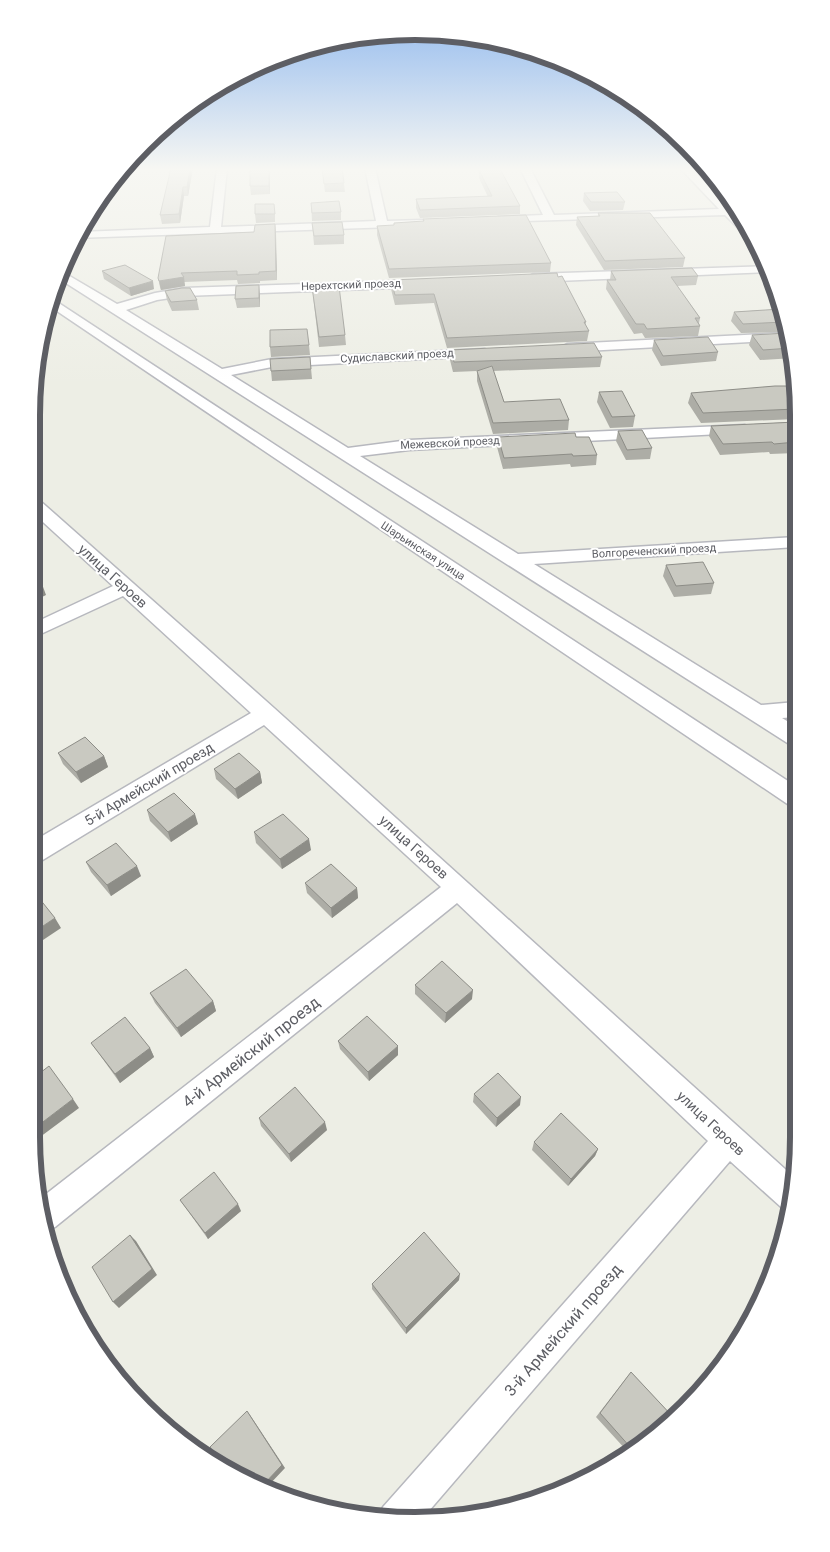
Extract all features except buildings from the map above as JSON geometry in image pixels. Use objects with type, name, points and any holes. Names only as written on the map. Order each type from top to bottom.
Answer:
[{"type":"street","points":[[522,279],[760,269]]},
{"type":"street","points":[[66,278],[790,734]]},
{"type":"street","name":"Нерехтский проезд","points":[[114,309],[155,297],[184,292],[432,282]]},
{"type":"street","name":"Шарьинская улица","points":[[56,306],[383,526],[544,630],[790,794]]},
{"type":"street","points":[[556,349],[782,337]]},
{"type":"street","name":"Судиславский проезд","points":[[218,375],[245,366],[272,363],[497,352]]},
{"type":"street","name":"Межевской проезд","points":[[344,454],[408,445],[756,427]]},
{"type":"street","name":"улица Героев","points":[[40,509],[125,588],[267,713],[786,1191]]},
{"type":"street","name":"Волгореченский проезд","points":[[512,560],[790,542]]},
{"type":"street","points":[[40,628],[125,588]]},
{"type":"street","points":[[757,713],[790,710]]},
{"type":"street","name":"5-й Армейский проезд","points":[[40,849],[267,713]]},
{"type":"street","name":"4-й Армейский проезд","points":[[48,1213],[458,888]]},
{"type":"street","name":"3-й Армейский проезд","points":[[403,1512],[729,1140]]}]
